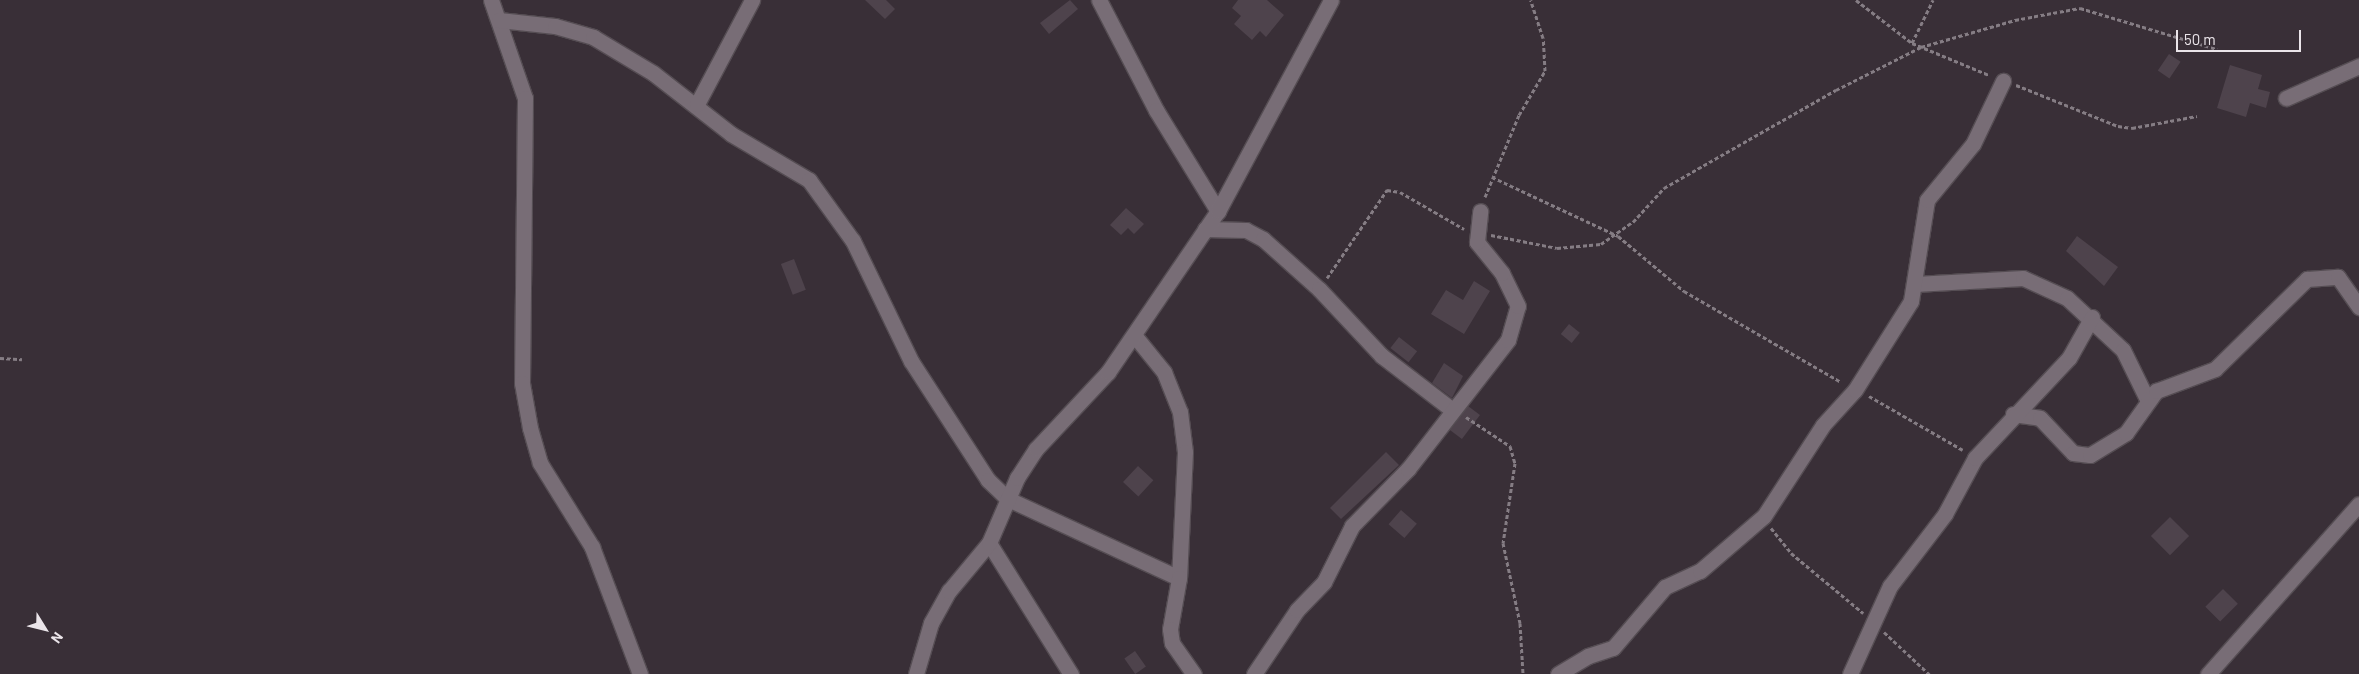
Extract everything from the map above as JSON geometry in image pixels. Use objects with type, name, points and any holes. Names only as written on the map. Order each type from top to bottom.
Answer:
[{"type":"street","points":[[491,0],[525,98],[522,384],[530,428],[544,472],[592,547],[640,674]]},
{"type":"street","points":[[697,104],[752,0]]},
{"type":"street","points":[[1099,0],[1156,110],[1218,211]]},
{"type":"street","points":[[916,674],[931,623],[949,591],[989,543],[1008,499],[1036,449],[1085,400],[1134,335],[1218,211],[1331,0]]},
{"type":"street","points":[[499,20],[554,26],[593,36],[697,104],[732,134],[809,180],[828,202],[872,275],[928,391],[973,463],[1008,499],[1179,578]]},
{"type":"street","points":[[2286,98],[2359,66]]},
{"type":"street","points":[[1558,674],[1588,656],[1613,648],[1665,587],[1700,571],[1764,516],[1818,432],[1855,390],[1897,326],[1915,284],[1927,200],[1973,144],[2003,80]]},
{"type":"street","points":[[1254,674],[1297,610],[1324,582],[1352,526],[1408,469],[1451,409],[1491,364],[1517,320],[1518,306],[1510,288],[1475,234],[1480,212]]},
{"type":"street","points":[[1206,229],[1246,230],[1319,289],[1382,356],[1451,409]]},
{"type":"street","points":[[2012,414],[2040,418],[2073,453],[2081,456],[2108,447],[2126,433],[2148,401],[2169,384],[2215,369],[2307,279],[2338,277],[2359,307]]},
{"type":"street","points":[[1915,284],[2023,278],[2067,298],[2092,317],[2123,350],[2148,401]]},
{"type":"street","points":[[1850,674],[1871,620],[1890,586],[1945,514],[1975,458],[2012,414],[2069,358],[2092,317]]},
{"type":"street","points":[[1134,335],[1164,372],[1180,412],[1185,452],[1179,578],[1172,643],[1194,674]]},
{"type":"street","points":[[2208,674],[2359,504]]},
{"type":"street","points":[[989,543],[1071,674]]},
{"type":"path","points":[[1480,212],[1492,177],[1545,71],[1544,38],[1531,0]]},
{"type":"path","points":[[1856,0],[1912,43],[2003,80],[2061,100],[2118,126],[2132,128],[2198,116]]},
{"type":"path","points":[[1912,43],[1933,0]]},
{"type":"path","points":[[1319,289],[1386,190],[1400,192],[1475,234],[1578,249],[1618,236],[1672,183],[1836,90],[1921,47],[2015,20],[2080,8],[2217,49]]},
{"type":"path","points":[[1492,177],[1618,236],[1684,291],[1855,390],[1934,430],[1975,458]]},
{"type":"path","points":[[0,358],[22,359]]},
{"type":"path","points":[[1451,409],[1510,446],[1515,463],[1502,543],[1520,623],[1523,674]]},
{"type":"path","points":[[1764,516],[1791,553],[1871,620],[1929,674]]},
{"type":"building","points":[[865,0],[886,0],[895,9],[885,19]]},
{"type":"building","points":[[1070,0],[1078,9],[1049,34],[1040,23]]},
{"type":"building","points":[[1238,0],[1267,0],[1284,15],[1266,37],[1260,31],[1252,40],[1234,24],[1241,16],[1232,8]]},
{"type":"building","points":[[2169,54],[2181,62],[2169,78],[2158,71]]},
{"type":"building","points":[[2230,65],[2262,75],[2258,89],[2270,92],[2266,108],[2250,103],[2246,117],[2217,108]]},
{"type":"building","points":[[1126,208],[1144,224],[1134,234],[1128,228],[1121,235],[1110,225]]},
{"type":"building","points":[[2077,236],[2118,267],[2104,286],[2066,251]]},
{"type":"building","points":[[794,259],[806,290],[793,295],[781,264]]},
{"type":"building","points":[[1474,281],[1490,291],[1464,334],[1431,314],[1446,290],[1463,300]]},
{"type":"building","points":[[1569,324],[1580,333],[1572,343],[1561,334]]},
{"type":"building","points":[[1399,337],[1417,351],[1409,362],[1390,348]]},
{"type":"building","points":[[1444,363],[1463,376],[1452,398],[1432,383]]},
{"type":"building","points":[[1468,406],[1480,415],[1462,439],[1450,430]]},
{"type":"building","points":[[1386,452],[1399,465],[1341,519],[1330,508]]},
{"type":"building","points":[[1138,466],[1153,480],[1138,496],[1123,482]]},
{"type":"building","points":[[1401,510],[1417,524],[1404,538],[1389,524]]},
{"type":"building","points":[[2170,517],[2189,536],[2170,555],[2151,536]]},
{"type":"building","points":[[2223,589],[2238,604],[2220,622],[2205,607]]},
{"type":"building","points":[[1135,651],[1146,667],[1135,674],[1124,658]]}]
